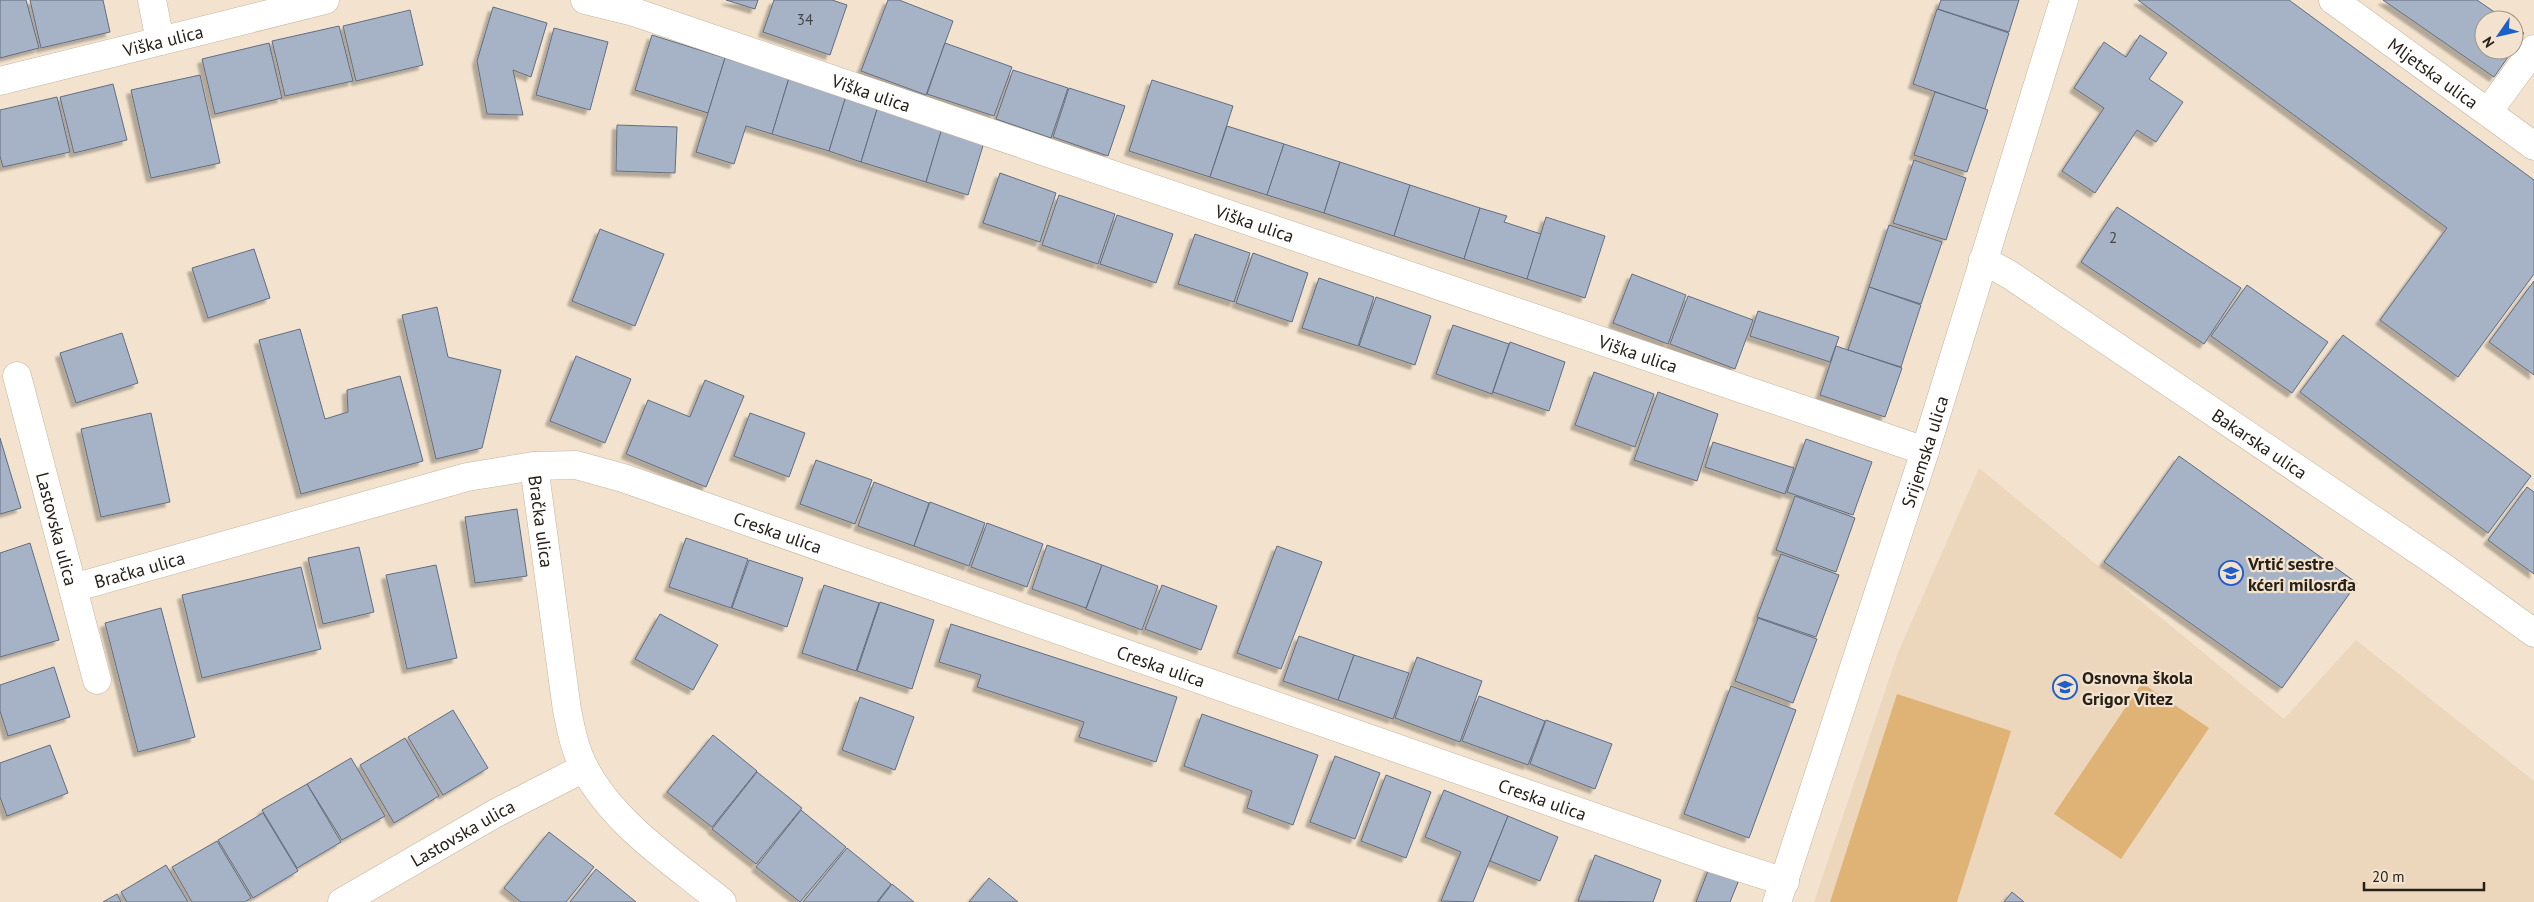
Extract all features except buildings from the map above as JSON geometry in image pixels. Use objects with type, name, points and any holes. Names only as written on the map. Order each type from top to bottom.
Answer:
[{"type":"street","points":[[152,0],[160,41]]},
{"type":"street","name":"Viška ulica","points":[[0,82],[325,0]]},
{"type":"street","name":"Viška ulica","points":[[585,0],[636,6],[1925,451]]},
{"type":"street","name":"Srijemska ulica","points":[[1781,892],[1925,451],[2064,0]]},
{"type":"street","name":"Mljetska ulica","points":[[2333,0],[2534,146]]},
{"type":"street","points":[[2488,112],[2534,49]]},
{"type":"street","name":"Bakarska ulica","points":[[1984,260],[2423,554],[2534,633]]},
{"type":"street","name":"Lastovska ulica","points":[[17,376],[97,680]]},
{"type":"street","name":"Creska ulica","points":[[534,466],[576,465],[623,478],[1705,856],[1781,892]]},
{"type":"street","name":"Bračka ulica","points":[[73,588],[467,476],[534,466],[567,710],[574,743],[584,768],[602,797],[639,833],[722,902]]},
{"type":"street","name":"Lastovska ulica","points":[[342,902],[496,813],[584,768]]},
{"type":"shaded area","name":"Osnovna škola Grigor Vitez","points":[[1979,468],[2284,719],[2356,640],[2534,781],[2534,902],[1814,902],[1897,655]]},
{"type":"shaded area","points":[[2142,683],[2209,728],[2121,859],[2054,814]]},
{"type":"shaded area","points":[[1897,694],[2011,731],[1957,902],[1830,902]]},
{"type":"place","name":"Vrtić sestre kćeri milosrđa","points":[[2231,573]]},
{"type":"place","name":"Osnovna škola Grigor Vitez","points":[[2065,687]]}]
